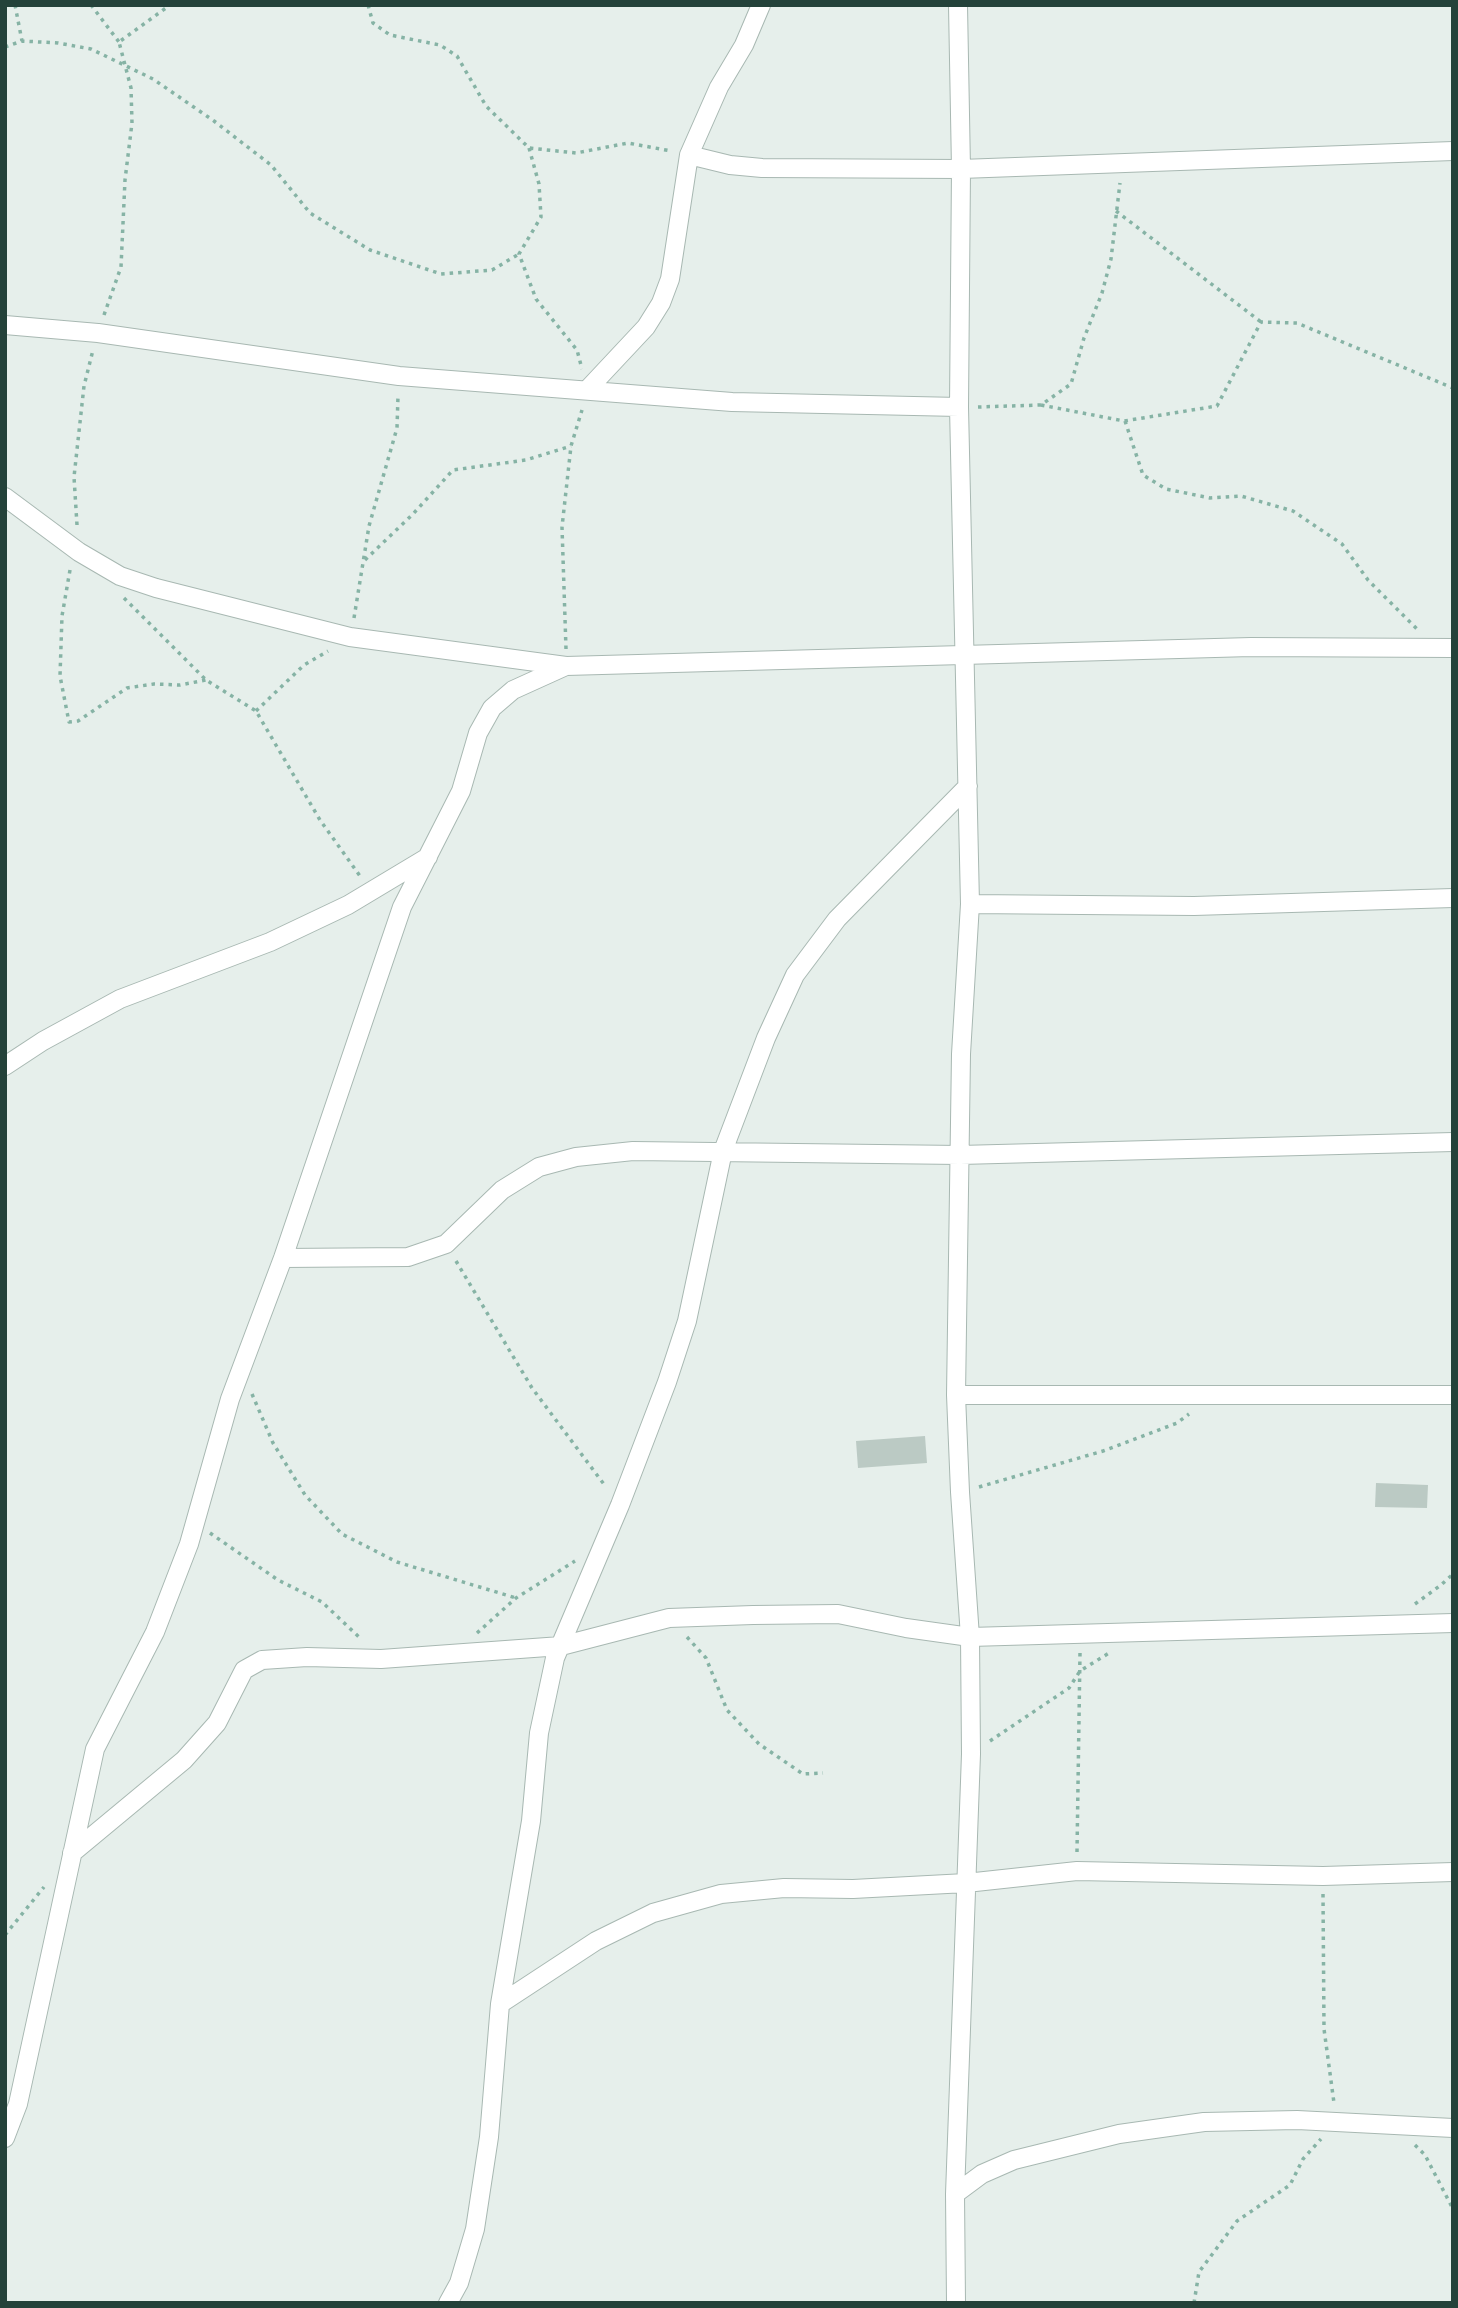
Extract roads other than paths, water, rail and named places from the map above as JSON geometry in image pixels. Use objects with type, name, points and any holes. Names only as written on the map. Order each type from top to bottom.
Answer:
[{"type":"street","points":[[587,390],[646,327],[661,303],[670,279],[689,155],[719,87],[744,45],[761,5]]},
{"type":"street","points":[[956,2303],[955,2194],[971,1754],[970,1637],[956,1395],[961,1054],[970,904],[959,407],[961,169],[958,5]]},
{"type":"street","points":[[689,155],[762,169],[961,169],[1453,151]]},
{"type":"street","points":[[5,325],[98,333],[399,376],[732,402],[959,407]]},
{"type":"street","points":[[5,497],[13,508],[79,552],[120,576],[156,588],[350,637],[566,666],[1251,647],[1453,648]]},
{"type":"street","points":[[5,2138],[18,2104],[95,1749],[155,1632],[189,1544],[230,1399],[283,1258],[402,907],[461,791],[478,733],[492,708],[513,690],[566,666]]},
{"type":"street","points":[[448,2303],[458,2283],[475,2229],[489,2137],[499,2004],[531,1821],[539,1733],[555,1658],[620,1505],[667,1382],[687,1321],[723,1151],[766,1038],[795,975],[837,919],[968,786]]},
{"type":"street","points":[[5,1066],[43,1041],[120,999],[270,942],[368,893],[429,856]]},
{"type":"street","points":[[970,904],[1194,906],[1453,898]]},
{"type":"street","points":[[283,1258],[408,1257],[446,1244],[502,1190],[539,1167],[576,1157],[633,1151],[960,1155],[1453,1142]]},
{"type":"street","points":[[956,1395],[1453,1395]]},
{"type":"street","points":[[72,1853],[184,1760],[217,1723],[244,1670],[262,1660],[381,1659],[561,1646],[669,1618],[838,1614],[906,1628],[970,1637],[1453,1623]]},
{"type":"street","points":[[499,2004],[596,1941],[653,1913],[721,1894],[784,1888],[853,1889],[966,1883],[1077,1871],[1323,1876],[1453,1872]]},
{"type":"street","points":[[955,2194],[982,2174],[1014,2160],[1119,2134],[1204,2122],[1337,2121],[1453,2128]]}]
